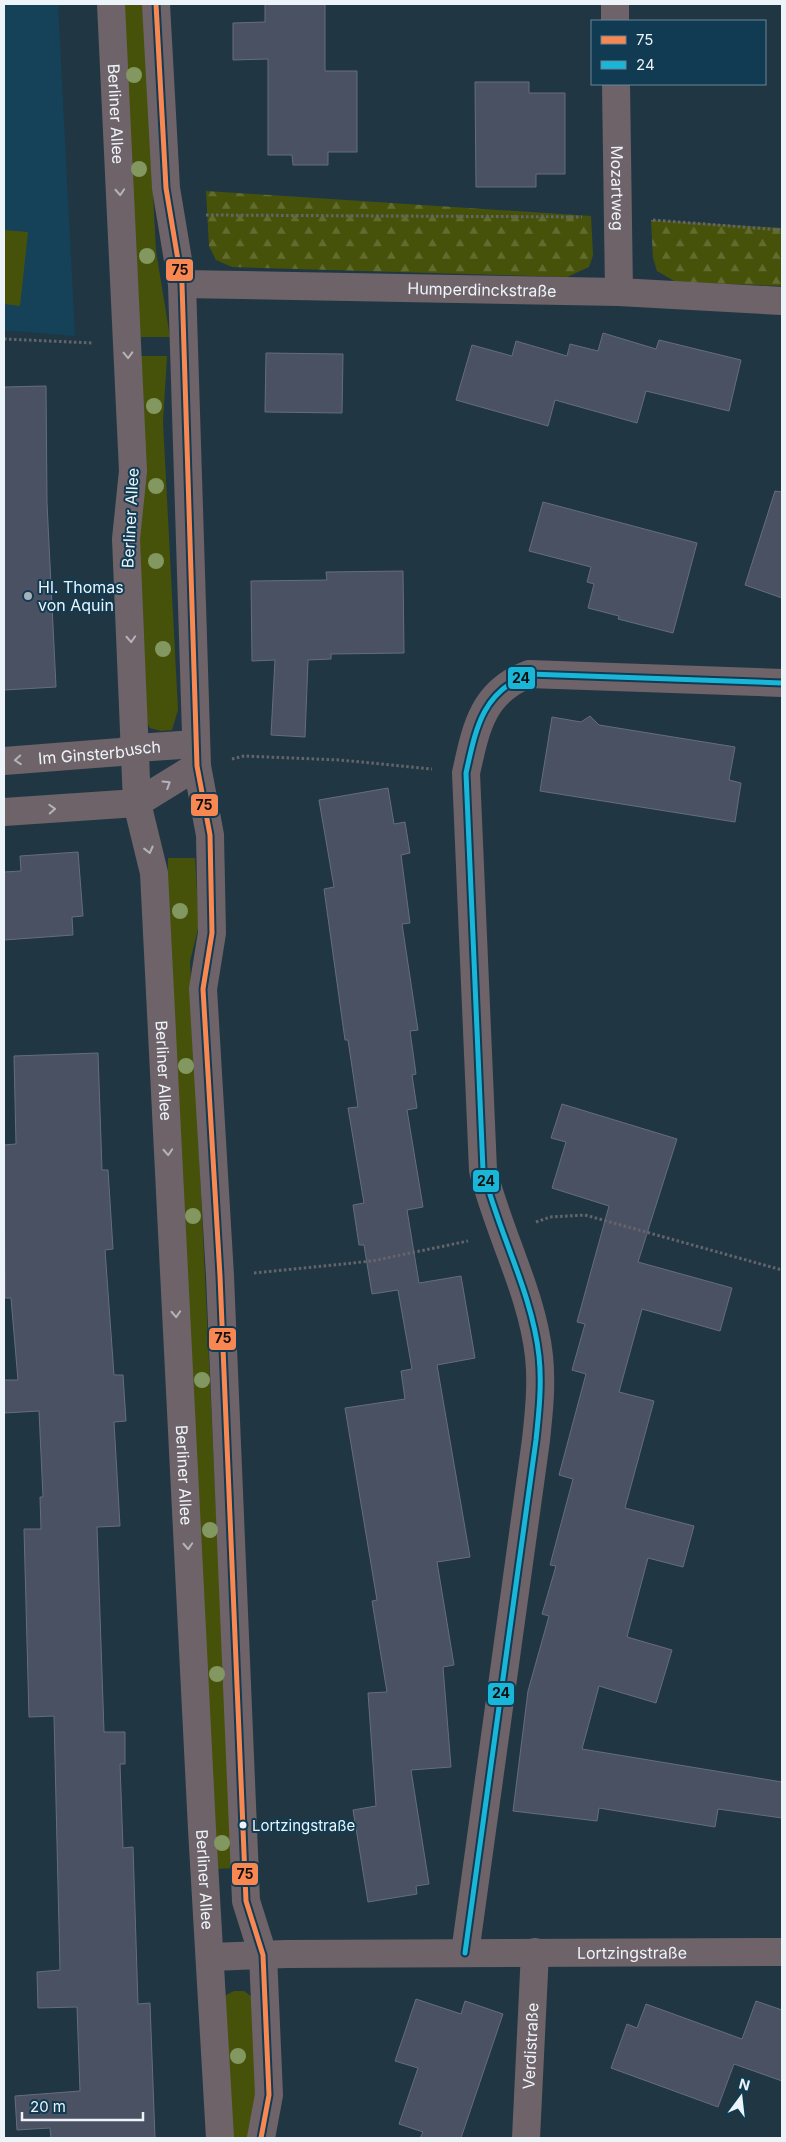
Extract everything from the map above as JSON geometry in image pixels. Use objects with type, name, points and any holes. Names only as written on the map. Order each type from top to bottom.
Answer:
[{"type":"street","name":"Berliner Allee","points":[[111,4],[133,471],[126,539],[137,803],[154,873],[202,1829],[211,1957],[220,2138]]},
{"type":"street","points":[[156,4],[166,188],[182,284],[196,755],[210,835],[212,933],[203,989],[220,1276],[246,1901],[263,1955],[269,2095],[261,2138]]},
{"type":"street","points":[[615,4],[615,20]]},
{"type":"street","name":"Mozartweg","points":[[616,85],[619,292]]},
{"type":"street","name":"Humperdinckstraße","points":[[182,284],[619,292],[782,301]]},
{"type":"street","points":[[465,1953],[536,1440],[541,1384],[539,1354],[528,1302],[492,1206],[483,1170],[466,773],[475,734],[486,710],[499,690],[511,681],[529,674],[782,683]]},
{"type":"street","name":"Im Ginsterbusch","points":[[4,761],[120,752],[136,748],[196,755]]},
{"type":"street","points":[[4,812],[137,803],[196,755]]},
{"type":"street","name":"Lortzingstraße","points":[[211,1957],[535,1952],[782,1952]]},
{"type":"street","name":"Verdistraße","points":[[526,2138],[535,1952]]},
{"type":"path","points":[[171,215],[514,215],[618,218],[782,230]]},
{"type":"path","points":[[4,339],[96,343]]},
{"type":"path","points":[[196,755],[340,760],[466,773]]},
{"type":"path","points":[[220,1276],[372,1261],[503,1234],[550,1217],[586,1215],[782,1270]]},
{"type":"shaded area","points":[[4,4],[58,4],[75,336],[4,330]]},
{"type":"green space","points":[[122,4],[143,4],[156,251],[170,337],[138,337]]},
{"type":"green space","points":[[206,191],[591,216],[593,255],[589,267],[567,277],[232,267],[216,260],[209,246]]},
{"type":"green space","points":[[651,220],[782,228],[782,286],[676,282],[657,271],[653,258]]},
{"type":"green space","points":[[4,230],[28,232],[20,306],[4,304]]},
{"type":"green space","points":[[139,356],[167,356],[163,422],[178,710],[172,730],[161,731],[150,728],[146,721],[136,520]]},
{"type":"green space","points":[[168,858],[195,858],[199,925],[190,961],[233,1868],[215,1869],[167,920]]},
{"type":"green space","points":[[234,1991],[244,1991],[252,1997],[260,2093],[250,2138],[229,2138],[222,2003],[226,1995]]},
{"type":"building","points":[[265,4],[325,4],[325,71],[357,71],[357,152],[328,152],[328,165],[293,165],[292,155],[268,155],[268,59],[233,60],[233,23],[265,22]]},
{"type":"building","points":[[475,82],[529,82],[529,93],[565,93],[565,174],[536,174],[536,187],[476,187]]},
{"type":"building","points":[[603,333],[656,349],[659,340],[741,360],[729,411],[646,391],[637,423],[555,400],[548,426],[456,400],[472,345],[512,356],[516,341],[567,356],[570,344],[598,351]]},
{"type":"building","points":[[266,353],[343,354],[342,413],[265,412]]},
{"type":"building","name":"Hl. Thomas von Aquin","points":[[46,386],[47,503],[56,687],[4,690],[4,387]]},
{"type":"building","points":[[775,491],[782,492],[782,598],[745,585]]},
{"type":"building","points":[[543,502],[697,543],[673,633],[618,619],[619,616],[588,608],[594,584],[587,582],[591,567],[529,551]]},
{"type":"building","points":[[403,571],[404,653],[331,654],[331,659],[308,660],[305,737],[271,735],[275,660],[252,661],[251,581],[327,580],[326,572]]},
{"type":"building","points":[[590,716],[599,725],[735,747],[729,780],[741,783],[735,822],[540,791],[552,717],[581,722]]},
{"type":"building","points":[[388,788],[394,824],[405,822],[410,853],[401,855],[410,923],[402,924],[418,1030],[410,1031],[416,1074],[412,1075],[417,1108],[407,1110],[423,1207],[407,1210],[419,1283],[461,1276],[475,1358],[437,1365],[470,1557],[437,1562],[454,1665],[443,1667],[451,1767],[411,1770],[429,1884],[416,1886],[417,1894],[368,1902],[353,1810],[376,1806],[368,1693],[387,1692],[372,1601],[377,1600],[345,1408],[405,1399],[401,1371],[412,1369],[398,1290],[372,1294],[364,1245],[359,1245],[353,1205],[364,1203],[348,1108],[358,1107],[348,1040],[345,1040],[324,889],[334,887],[319,800]]},
{"type":"building","points":[[78,852],[83,916],[72,917],[73,935],[4,940],[4,872],[21,871],[20,856]]},
{"type":"building","points":[[98,1053],[102,1170],[108,1170],[113,1249],[105,1250],[114,1375],[123,1375],[126,1421],[114,1422],[120,1526],[97,1527],[104,1732],[125,1732],[125,1764],[120,1764],[123,1848],[133,1847],[138,2004],[150,2003],[155,2138],[51,2138],[50,2128],[17,2130],[15,2096],[80,2091],[77,2007],[38,2008],[37,1972],[60,1970],[54,1716],[29,1717],[24,1529],[41,1529],[40,1497],[43,1497],[39,1411],[4,1413],[4,1380],[18,1380],[11,1298],[5,1298],[4,1145],[16,1144],[14,1056]]},
{"type":"building","points":[[562,1104],[677,1139],[638,1262],[732,1288],[720,1331],[642,1309],[619,1392],[654,1401],[625,1508],[694,1526],[683,1567],[648,1558],[627,1637],[672,1650],[656,1703],[599,1686],[582,1749],[782,1782],[782,1818],[718,1809],[715,1827],[599,1808],[597,1821],[513,1811],[528,1691],[549,1616],[542,1614],[556,1566],[550,1565],[573,1479],[559,1475],[586,1374],[572,1370],[585,1324],[577,1322],[609,1206],[552,1188],[566,1142],[551,1138]]},
{"type":"building","points":[[416,1999],[461,2014],[465,2001],[503,2014],[461,2138],[420,2138],[423,2132],[399,2124],[418,2068],[395,2061]]},
{"type":"building","points":[[756,2001],[782,2010],[782,2081],[734,2064],[718,2107],[611,2068],[627,2024],[637,2028],[646,2004],[742,2039]]},
{"type":"transit line","name":"75","points":[[156,4],[166,188],[182,284],[197,766],[210,835],[212,933],[203,989],[220,1276],[246,1901],[263,1955],[269,2095],[261,2138]]},
{"type":"transit line","name":"24","points":[[465,1953],[536,1440],[540,1388],[539,1356],[529,1309],[489,1193],[483,1170],[466,773],[473,741],[491,701],[513,682],[529,674],[782,683]]},
{"type":"place","name":"Hl. Thomas von Aquin","points":[[28,596]]},
{"type":"place","name":"Lortzingstraße","points":[[243,1825]]}]
